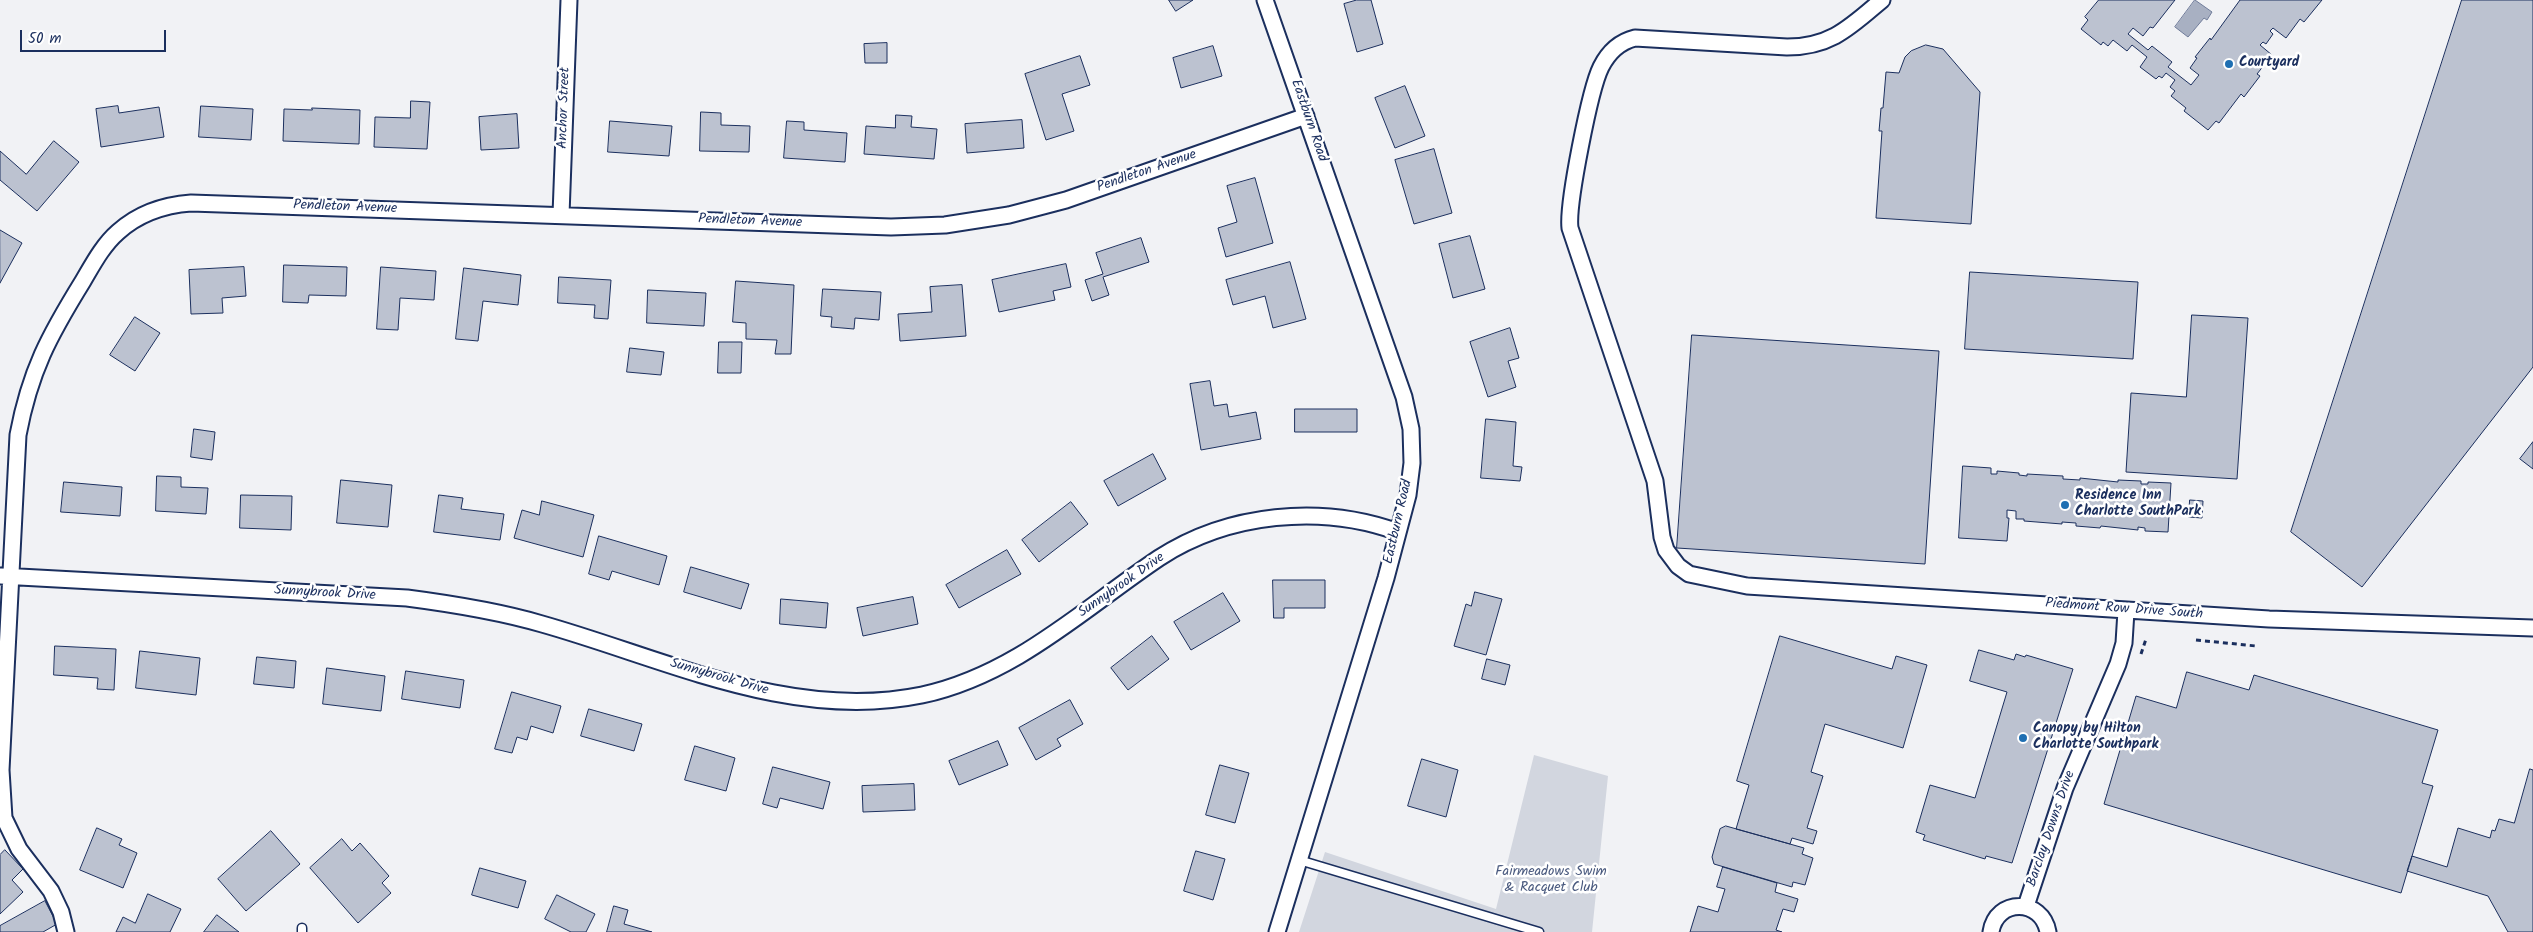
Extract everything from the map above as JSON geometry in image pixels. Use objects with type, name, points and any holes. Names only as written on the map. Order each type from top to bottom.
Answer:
[{"type":"street","name":"Anchor Street","points":[[561,215],[569,0]]},
{"type":"street","name":"Eastburn Road","points":[[1265,0],[1404,397],[1410,429],[1412,462],[1408,495],[1398,532],[1277,932]]},
{"type":"street","name":"Piedmont Row Drive South","points":[[1882,0],[1850,28],[1828,40],[1811,46],[1787,47],[1641,38],[1629,40],[1609,55],[1597,77],[1570,212],[1570,228],[1656,481],[1662,537],[1666,550],[1678,566],[1686,572],[1716,581],[1776,588],[2295,621],[2533,628]]},
{"type":"street","name":"Pendleton Avenue","points":[[66,932],[61,912],[51,891],[19,849],[4,818],[1,770],[5,577],[18,435],[25,396],[39,358],[52,331],[101,252],[118,231],[140,216],[165,206],[191,203],[891,227],[972,222],[1010,215],[1066,200],[1306,116]]},
{"type":"street","name":"Sunnybrook Drive","points":[[5,577],[407,598],[440,602],[503,613],[544,624],[758,691],[804,700],[863,702],[923,694],[1005,664],[1044,642],[1160,558],[1192,540],[1226,528],[1278,517],[1302,516],[1346,519],[1398,532]]},
{"type":"street","name":"Barclay Downs Drive","points":[[2026,906],[2064,788],[2120,656],[2126,611]]},
{"type":"street","name":"Barclay Downs Drive","points":[[1991,932],[1994,921],[1999,913],[2007,908],[2026,906],[2042,916],[2048,932]]},
{"type":"lane","points":[[1299,860],[1539,932]]},
{"type":"path","points":[[2196,640],[2256,646]]},
{"type":"green space","name":"Fairmeadows Swim & Racquet Club","points":[[1534,755],[1608,776],[1592,932],[1299,932],[1325,852],[1496,909]]},
{"type":"water","points":[[2195,0],[2212,12],[2207,20],[2204,18],[2188,37],[2175,27]]},
{"type":"building","points":[[1169,0],[1193,0],[1176,11]]},
{"type":"building","points":[[1357,0],[1371,0],[1383,44],[1357,52],[1344,4]]},
{"type":"building","name":"Courtyard","points":[[2099,0],[2175,0],[2153,28],[2150,27],[2143,36],[2133,28],[2128,34],[2148,50],[2152,46],[2172,62],[2168,67],[2191,85],[2199,75],[2190,68],[2197,58],[2195,57],[2210,38],[2211,40],[2240,0],[2322,0],[2304,22],[2300,19],[2286,38],[2273,28],[2270,31],[2273,34],[2266,44],[2263,42],[2260,45],[2272,55],[2257,74],[2260,76],[2244,97],[2241,94],[2219,123],[2216,121],[2208,130],[2184,111],[2186,108],[2171,96],[2175,91],[2170,87],[2175,80],[2166,73],[2162,78],[2159,76],[2156,79],[2140,67],[2147,57],[2132,45],[2127,51],[2113,40],[2108,46],[2103,42],[2101,45],[2081,29],[2088,20],[2085,17]]},
{"type":"building","points":[[2462,0],[2533,0],[2533,367],[2362,587],[2291,532]]},
{"type":"building","points":[[887,43],[887,63],[865,63],[864,44]]},
{"type":"building","points":[[1926,45],[1943,49],[1980,92],[1971,224],[1876,218],[1882,131],[1879,131],[1886,72],[1899,73],[1905,57],[1911,51]]},
{"type":"building","points":[[1213,46],[1222,76],[1181,88],[1173,58]]},
{"type":"building","points":[[1080,56],[1090,85],[1062,94],[1074,131],[1046,140],[1025,74]]},
{"type":"building","points":[[1405,86],[1425,136],[1395,148],[1375,98]]},
{"type":"building","points":[[411,101],[430,102],[427,149],[374,147],[375,117],[410,118]]},
{"type":"building","points":[[118,106],[119,113],[159,107],[164,137],[101,147],[96,109]]},
{"type":"building","points":[[201,106],[253,109],[251,140],[199,137]]},
{"type":"building","points":[[312,108],[360,110],[359,144],[283,141],[284,109],[312,110]]},
{"type":"building","points":[[701,112],[721,113],[721,125],[750,126],[749,152],[700,151]]},
{"type":"building","points":[[517,114],[519,148],[481,150],[479,117]]},
{"type":"building","points":[[896,115],[912,116],[911,127],[937,129],[934,159],[864,154],[866,126],[895,128]]},
{"type":"building","points":[[1022,120],[1024,148],[967,153],[965,124]]},
{"type":"building","points":[[610,121],[672,126],[669,156],[608,152]]},
{"type":"building","points":[[787,121],[804,122],[804,130],[847,133],[845,162],[784,158]]},
{"type":"building","points":[[54,141],[79,162],[37,211],[0,180],[0,151],[26,174]]},
{"type":"building","points":[[1434,149],[1452,213],[1414,224],[1395,160]]},
{"type":"building","points":[[1255,178],[1273,243],[1226,257],[1218,228],[1237,222],[1227,186]]},
{"type":"building","points":[[0,230],[22,243],[0,283]]},
{"type":"building","points":[[1470,236],[1485,289],[1453,298],[1439,244]]},
{"type":"building","points":[[1141,238],[1149,262],[1103,277],[1109,295],[1092,301],[1085,280],[1103,274],[1096,253]]},
{"type":"building","points":[[1290,262],[1306,319],[1273,328],[1265,296],[1233,305],[1226,280]]},
{"type":"building","points":[[1066,264],[1071,287],[1053,291],[1055,300],[999,312],[992,280]]},
{"type":"building","points":[[284,265],[347,267],[346,296],[309,295],[308,303],[283,302]]},
{"type":"building","points":[[244,267],[246,296],[222,298],[223,313],[191,314],[189,270]]},
{"type":"building","points":[[381,267],[436,271],[434,300],[400,298],[398,330],[377,329]]},
{"type":"building","points":[[464,268],[521,275],[518,305],[483,301],[478,341],[456,339]]},
{"type":"building","points":[[1970,272],[2138,282],[2133,359],[1965,349]]},
{"type":"building","points":[[559,277],[611,280],[608,319],[594,318],[595,305],[558,303]]},
{"type":"building","points":[[736,281],[794,285],[791,354],[775,354],[777,340],[746,339],[746,323],[733,322]]},
{"type":"building","points":[[962,285],[966,336],[900,341],[898,314],[932,312],[930,287]]},
{"type":"building","points":[[823,289],[881,292],[879,320],[855,318],[854,329],[831,327],[832,317],[821,316]]},
{"type":"building","points":[[648,290],[706,293],[704,326],[647,323]]},
{"type":"building","points":[[2192,315],[2248,318],[2237,479],[2126,472],[2131,393],[2186,397]]},
{"type":"building","points":[[135,317],[160,333],[135,371],[110,355]]},
{"type":"building","points":[[1510,328],[1519,358],[1508,361],[1516,387],[1488,397],[1470,342]]},
{"type":"building","points":[[1692,335],[1939,351],[1925,564],[1677,548]]},
{"type":"building","points":[[719,342],[742,342],[741,373],[718,373]]},
{"type":"building","points":[[630,348],[664,352],[661,375],[627,372]]},
{"type":"building","points":[[1210,381],[1214,406],[1227,404],[1229,417],[1256,412],[1261,439],[1201,450],[1190,384]]},
{"type":"building","points":[[1295,409],[1357,409],[1357,432],[1295,432]]},
{"type":"building","points":[[1486,419],[1516,422],[1513,466],[1522,467],[1520,481],[1481,478]]},
{"type":"building","points":[[194,429],[215,432],[212,460],[191,457]]},
{"type":"building","points":[[2533,442],[2533,469],[2520,459]]},
{"type":"building","points":[[1153,454],[1166,479],[1118,506],[1104,481]]},
{"type":"building","name":"Residence Inn Charlotte SouthPark","points":[[1963,466],[1991,468],[1991,474],[1997,474],[1997,471],[2019,473],[2019,475],[2027,476],[2027,474],[2063,476],[2063,479],[2080,480],[2080,478],[2118,482],[2118,480],[2141,481],[2141,484],[2148,484],[2148,482],[2171,483],[2168,532],[2145,531],[2145,528],[2138,527],[2138,530],[2101,526],[2100,528],[2076,526],[2076,523],[2062,522],[2062,524],[2024,521],[2024,519],[2016,519],[2016,511],[2007,510],[2007,518],[2009,518],[2007,541],[1959,538]]},
{"type":"building","points":[[157,476],[181,477],[181,487],[208,488],[206,514],[156,511]]},
{"type":"building","points":[[341,480],[392,485],[388,527],[337,523]]},
{"type":"building","points":[[64,482],[122,487],[120,516],[61,512]]},
{"type":"building","points":[[241,495],[292,496],[291,530],[240,528]]},
{"type":"building","points":[[439,495],[463,498],[461,509],[504,514],[500,540],[434,532]]},
{"type":"building","points":[[2190,500],[2203,501],[2202,518],[2189,517]]},
{"type":"building","points":[[542,501],[594,515],[583,557],[514,538],[522,510],[539,515]]},
{"type":"building","points":[[1071,502],[1088,524],[1039,562],[1022,540]]},
{"type":"building","points":[[599,536],[667,556],[659,585],[612,571],[609,580],[589,574]]},
{"type":"building","points":[[1007,550],[1021,574],[959,608],[946,585]]},
{"type":"building","points":[[691,567],[749,584],[741,609],[684,592]]},
{"type":"building","points":[[1273,580],[1325,580],[1325,608],[1284,608],[1284,618],[1274,618]]},
{"type":"building","points":[[1475,592],[1502,599],[1486,655],[1454,646],[1466,604],[1471,606]]},
{"type":"building","points":[[1223,593],[1240,621],[1191,650],[1174,622]]},
{"type":"building","points":[[913,597],[918,624],[863,636],[857,608]]},
{"type":"building","points":[[781,599],[828,603],[826,628],[780,624]]},
{"type":"building","points":[[1152,636],[1169,659],[1128,690],[1111,668]]},
{"type":"building","points":[[1780,636],[1892,669],[1896,656],[1927,665],[1903,748],[1825,724],[1811,772],[1823,776],[1807,828],[1817,831],[1813,844],[1792,838],[1790,844],[1736,829],[1749,785],[1737,781]]},
{"type":"building","points":[[55,646],[116,649],[114,690],[97,689],[98,678],[54,675]]},
{"type":"building","name":"Canopy by Hilton Charlotte Southpark","points":[[1979,650],[2014,660],[2016,654],[2025,657],[2026,655],[2073,669],[2012,863],[1986,856],[1985,859],[1923,840],[1925,835],[1916,832],[1930,785],[1975,798],[2007,692],[1970,681]]},
{"type":"building","points":[[140,651],[200,658],[196,695],[136,688]]},
{"type":"building","points":[[257,657],[296,661],[294,688],[254,684]]},
{"type":"building","points":[[1487,659],[1510,665],[1505,685],[1482,679]]},
{"type":"building","points":[[327,668],[385,676],[381,711],[323,704]]},
{"type":"building","points":[[406,671],[464,680],[460,708],[402,699]]},
{"type":"building","points":[[2187,672],[2249,690],[2254,675],[2438,730],[2422,783],[2433,786],[2401,893],[2104,804],[2136,696],[2176,708]]},
{"type":"building","points":[[512,692],[561,706],[553,733],[531,726],[527,740],[517,737],[512,753],[495,749]]},
{"type":"building","points":[[1070,700],[1083,724],[1057,739],[1061,746],[1036,760],[1019,728]]},
{"type":"building","points":[[589,709],[642,724],[634,751],[581,736]]},
{"type":"building","points":[[998,741],[1008,765],[959,785],[949,761]]},
{"type":"building","points":[[695,746],[735,758],[726,791],[685,780]]},
{"type":"building","points":[[1422,759],[1458,770],[1446,817],[1408,806]]},
{"type":"building","points":[[1220,765],[1249,773],[1235,823],[1206,815]]},
{"type":"building","points":[[773,767],[830,782],[823,809],[780,798],[777,808],[763,804]]},
{"type":"building","points":[[2530,769],[2533,770],[2533,932],[2508,932],[2488,896],[2407,871],[2412,856],[2447,867],[2458,828],[2490,838],[2492,830],[2495,831],[2499,819],[2514,823]]},
{"type":"building","points":[[914,784],[915,810],[863,812],[862,786]]},
{"type":"building","points":[[1726,826],[1804,848],[1802,854],[1813,858],[1805,885],[1793,882],[1792,887],[1714,864],[1712,857],[1720,829]]},
{"type":"building","points":[[97,828],[122,839],[119,845],[137,853],[123,888],[80,870]]},
{"type":"building","points":[[271,831],[300,864],[246,911],[218,879]]},
{"type":"building","points":[[342,839],[352,851],[360,843],[389,876],[382,883],[391,893],[358,923],[310,868]]},
{"type":"building","points":[[5,850],[23,869],[12,880],[23,892],[0,914],[0,855]]},
{"type":"building","points":[[1196,851],[1225,859],[1213,900],[1184,891]]},
{"type":"building","points":[[1723,867],[1777,883],[1775,892],[1798,899],[1794,912],[1783,909],[1776,930],[1782,932],[1690,932],[1698,906],[1718,912],[1725,889],[1717,887]]},
{"type":"building","points":[[480,868],[526,881],[518,908],[472,895]]},
{"type":"building","points":[[148,894],[181,909],[170,932],[116,932],[123,917],[135,923]]},
{"type":"building","points":[[557,895],[595,914],[586,932],[571,932],[545,919]]},
{"type":"building","points":[[45,901],[57,924],[43,932],[0,932],[0,926]]},
{"type":"building","points":[[614,906],[628,910],[624,924],[652,932],[607,932]]},
{"type":"building","points":[[217,915],[239,932],[204,932]]},
{"type":"place","name":"Courtyard","points":[[2229,64]]},
{"type":"place","name":"Residence Inn Charlotte SouthPark","points":[[2065,505]]},
{"type":"place","name":"Canopy by Hilton Charlotte Southpark","points":[[2023,738]]}]
